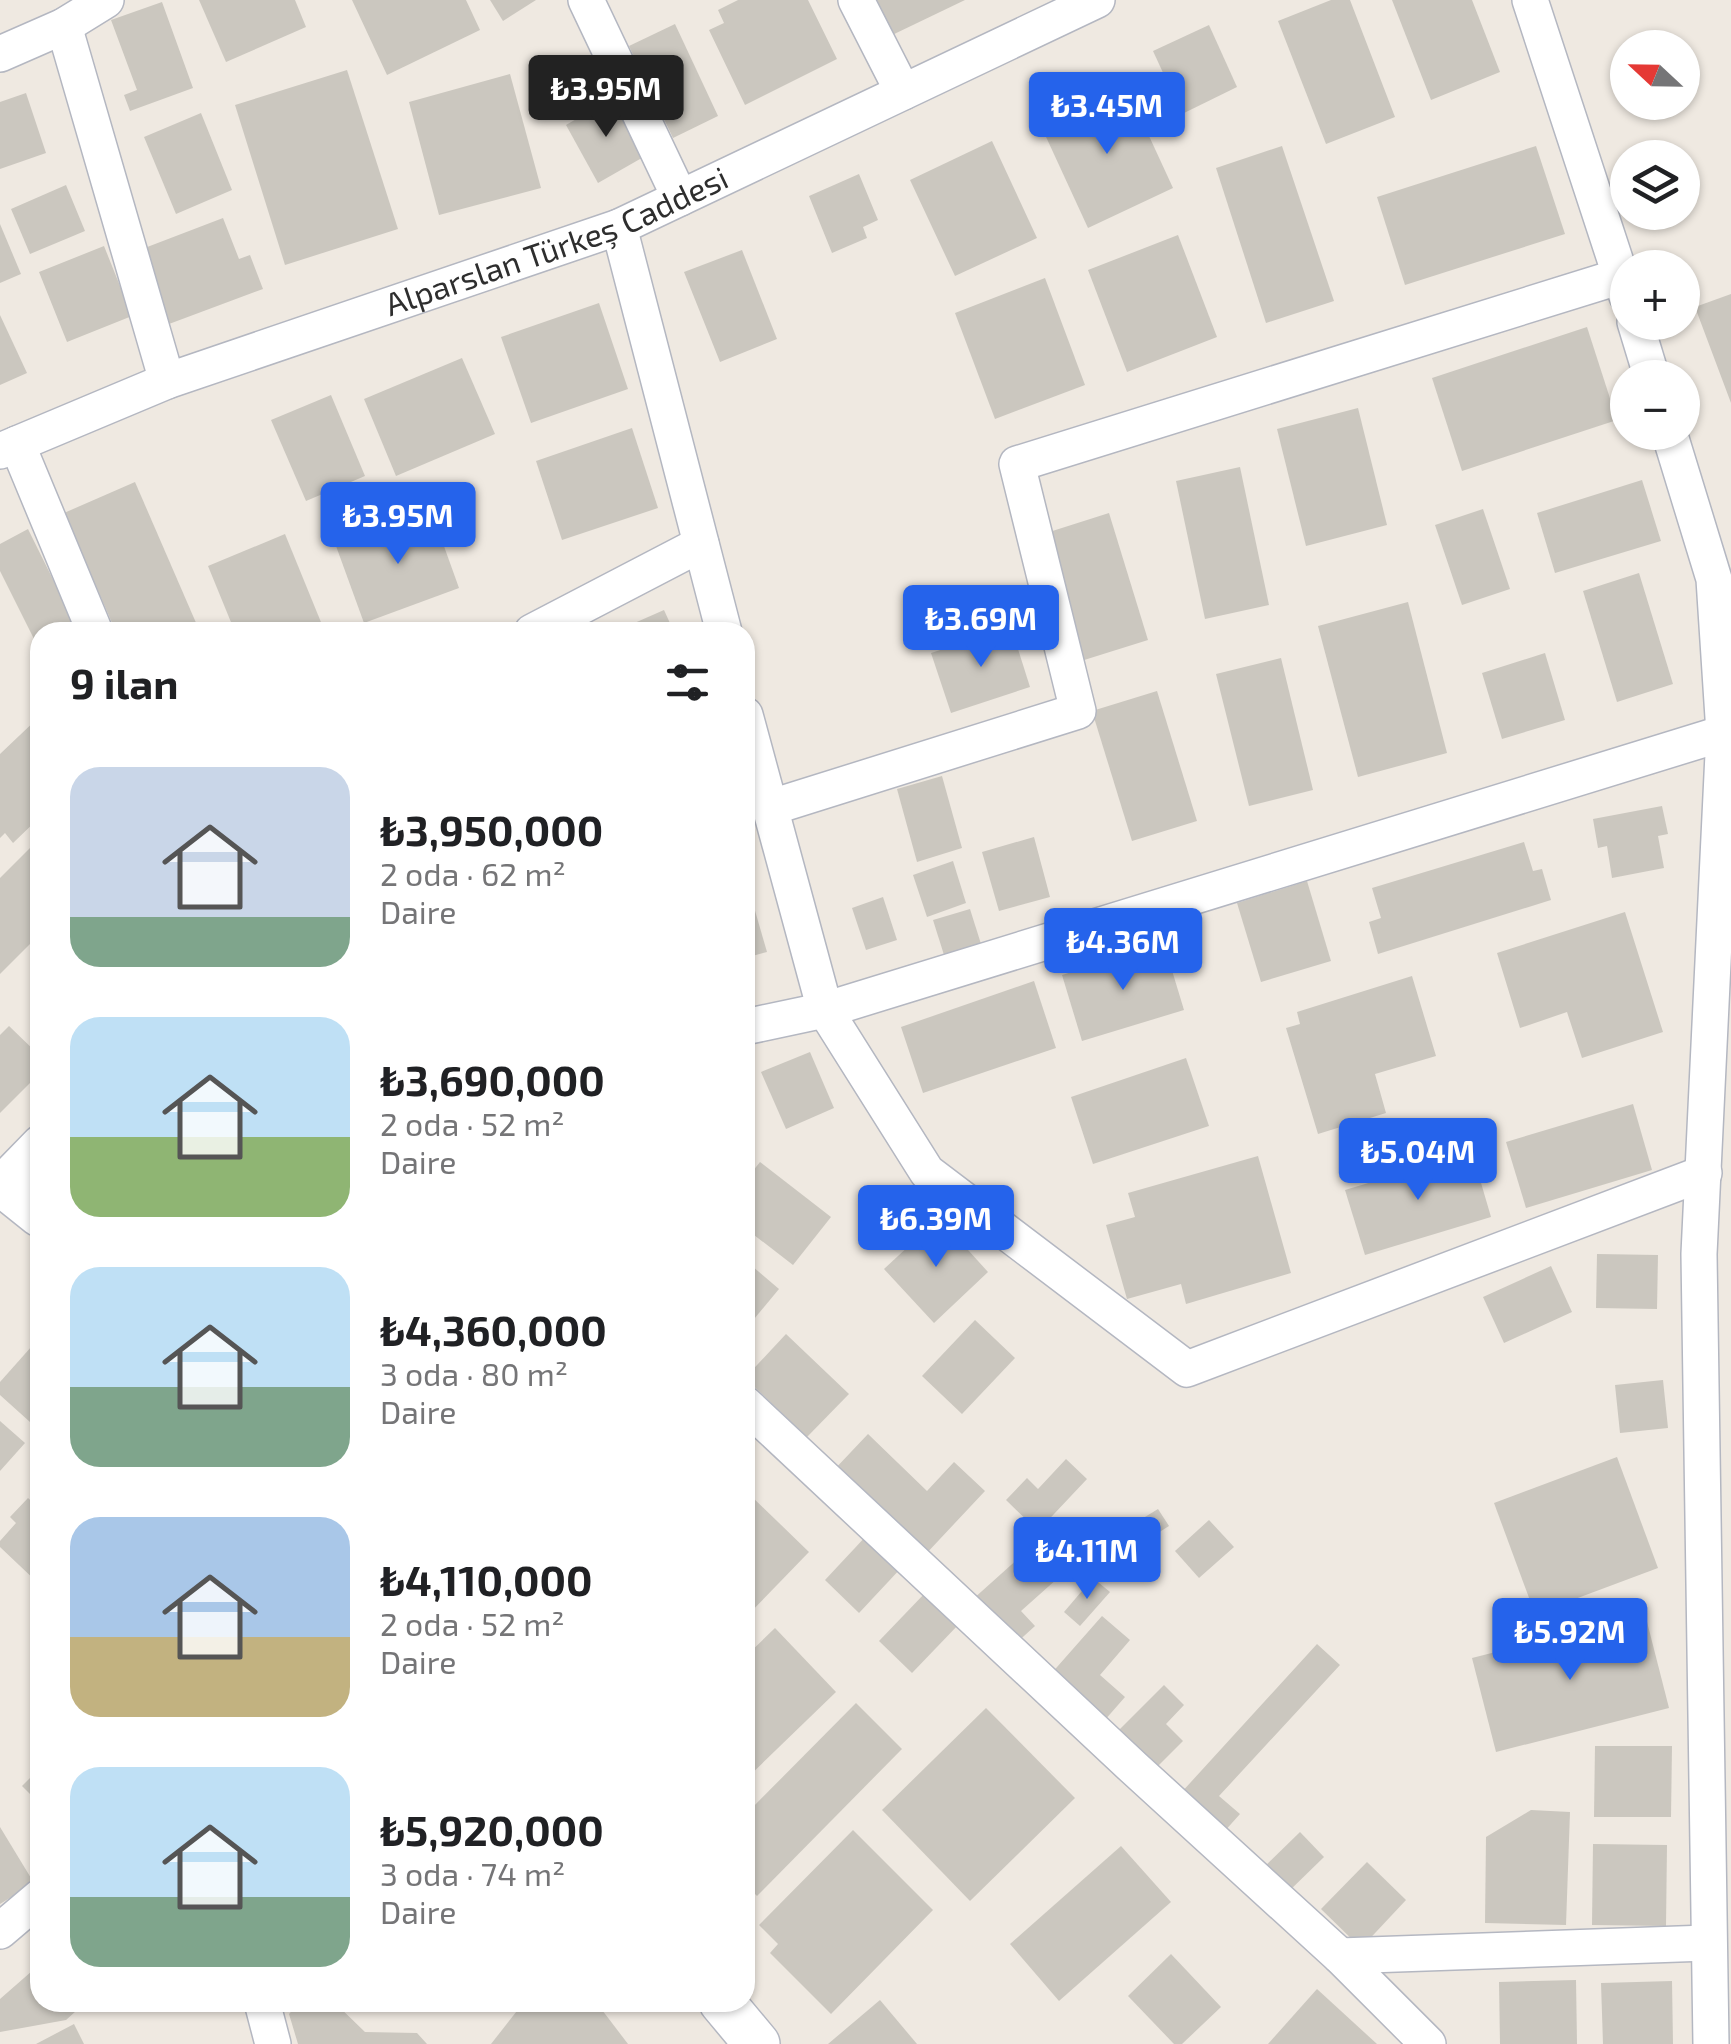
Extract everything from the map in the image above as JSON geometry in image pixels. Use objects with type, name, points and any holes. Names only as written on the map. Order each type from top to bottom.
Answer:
[{"type":"street","points":[[0,54],[64,26],[106,0]]},
{"type":"street","points":[[586,0],[680,198]]},
{"type":"street","points":[[856,0],[903,92]]},
{"type":"street","name":"Alparslan Türkeş Caddesi","points":[[8,448],[167,381],[619,227],[1097,0]]},
{"type":"street","points":[[1530,0],[1612,250]]},
{"type":"street","points":[[64,26],[167,381]]},
{"type":"street","points":[[619,227],[721,622]]},
{"type":"street","points":[[769,808],[1078,712],[1017,464],[1610,290]]},
{"type":"street","points":[[8,448],[90,622]]},
{"type":"street","points":[[1676,450],[1723,575],[1724,733],[1704,1173],[1715,1249],[1718,1712],[1708,1943],[1712,2044]]},
{"type":"street","points":[[551,622],[701,544]]},
{"type":"street","points":[[755,1025],[824,1010],[1724,733]]},
{"type":"street","points":[[755,753],[824,1010],[928,1172],[1187,1368],[1704,1173]]},
{"type":"street","points":[[30,1154],[1,1182],[30,1206]]},
{"type":"street","points":[[755,1413],[1340,1956],[1428,2044]]},
{"type":"street","points":[[1718,1712],[1731,1757]]},
{"type":"street","points":[[0,1931],[30,1906]]},
{"type":"street","points":[[1340,1956],[1708,1943]]},
{"type":"street","points":[[265,2012],[273,2044]]},
{"type":"street","points":[[731,2012],[758,2044]]},
{"type":"building","points":[[199,0],[295,0],[306,27],[226,62]]},
{"type":"building","points":[[352,0],[466,0],[480,30],[387,75]]},
{"type":"building","points":[[490,0],[536,0],[503,21]]},
{"type":"building","points":[[738,0],[808,0],[837,59],[745,105],[709,30],[724,23],[718,10]]},
{"type":"building","points":[[871,0],[965,0],[888,37]]},
{"type":"building","points":[[1331,0],[1350,0],[1395,117],[1326,144],[1278,21]]},
{"type":"building","points":[[1392,0],[1472,0],[1500,72],[1431,100]]},
{"type":"building","points":[[162,2],[193,88],[130,111],[124,95],[137,90],[111,20]]},
{"type":"building","points":[[675,24],[718,116],[673,138],[629,46]]},
{"type":"building","points":[[1209,25],[1237,87],[1182,114],[1153,51]]},
{"type":"building","points":[[347,70],[398,229],[285,265],[235,105]]},
{"type":"building","points":[[510,74],[541,188],[439,215],[409,102]]},
{"type":"building","points":[[1126,86],[1173,188],[1088,228],[1041,126]]},
{"type":"building","points":[[26,93],[46,153],[0,169],[0,102]]},
{"type":"building","points":[[614,97],[647,155],[598,183],[566,125]]},
{"type":"building","points":[[201,113],[232,190],[176,214],[144,137]]},
{"type":"building","points":[[992,141],[1037,238],[955,276],[910,180]]},
{"type":"building","points":[[1282,146],[1334,301],[1266,323],[1216,168]]},
{"type":"building","points":[[1536,146],[1565,234],[1405,285],[1377,197]]},
{"type":"building","points":[[859,174],[878,220],[863,227],[867,238],[832,253],[809,196]]},
{"type":"building","points":[[66,185],[85,231],[30,254],[11,209]]},
{"type":"building","points":[[223,218],[239,259],[250,255],[263,289],[169,324],[142,249]]},
{"type":"building","points":[[0,224],[21,274],[0,283]]},
{"type":"building","points":[[1178,235],[1217,337],[1127,372],[1088,270]]},
{"type":"building","points":[[104,246],[132,316],[67,342],[39,272]]},
{"type":"building","points":[[742,250],[777,339],[720,362],[684,272]]},
{"type":"building","points":[[1045,278],[1085,385],[995,419],[955,313]]},
{"type":"building","points":[[1731,294],[1731,403],[1700,320],[1700,305]]},
{"type":"building","points":[[599,303],[628,389],[531,423],[501,337]]},
{"type":"building","points":[[0,315],[27,373],[0,385]]},
{"type":"building","points":[[1587,327],[1610,398],[1610,422],[1462,471],[1432,378]]},
{"type":"building","points":[[462,358],[495,434],[396,476],[364,399]]},
{"type":"building","points":[[331,395],[365,476],[306,501],[271,420]]},
{"type":"building","points":[[1358,408],[1387,525],[1306,546],[1277,429]]},
{"type":"building","points":[[632,428],[658,508],[562,540],[536,461]]},
{"type":"building","points":[[1240,467],[1269,605],[1205,619],[1176,481]]},
{"type":"building","points":[[1642,480],[1661,541],[1555,573],[1537,513]]},
{"type":"building","points":[[135,482],[196,622],[112,622],[64,513]]},
{"type":"building","points":[[1483,509],[1510,589],[1462,605],[1435,525]]},
{"type":"building","points":[[431,510],[459,588],[364,622],[336,546]]},
{"type":"building","points":[[1109,513],[1148,640],[1081,661],[1043,534]]},
{"type":"building","points":[[28,529],[74,622],[30,622],[30,631],[0,571],[0,544]]},
{"type":"building","points":[[285,534],[321,622],[231,622],[208,566]]},
{"type":"building","points":[[1639,573],[1673,684],[1617,702],[1583,591]]},
{"type":"building","points":[[1408,602],[1447,753],[1358,777],[1318,626]]},
{"type":"building","points":[[664,610],[669,622],[637,622]]},
{"type":"building","points":[[1011,627],[1030,687],[951,713],[931,653]]},
{"type":"building","points":[[1545,653],[1565,720],[1502,739],[1482,673]]},
{"type":"building","points":[[1281,658],[1313,790],[1249,806],[1216,674]]},
{"type":"building","points":[[1157,691],[1197,821],[1132,841],[1092,711]]},
{"type":"building","points":[[30,726],[30,827],[13,843],[5,833],[0,838],[0,754]]},
{"type":"building","points":[[942,776],[962,848],[917,862],[897,789]]},
{"type":"building","points":[[1662,806],[1668,834],[1658,836],[1664,868],[1612,878],[1607,846],[1598,848],[1593,819]]},
{"type":"building","points":[[1034,837],[1050,897],[999,911],[982,852]]},
{"type":"building","points":[[1524,842],[1533,871],[1542,869],[1551,900],[1378,954],[1369,922],[1381,918],[1372,888]]},
{"type":"building","points":[[30,848],[30,944],[0,974],[0,878]]},
{"type":"building","points":[[953,861],[966,903],[927,917],[913,875]]},
{"type":"building","points":[[1307,881],[1331,961],[1261,982],[1237,903]]},
{"type":"building","points":[[883,897],[897,940],[866,950],[852,908]]},
{"type":"building","points":[[970,909],[981,944],[944,955],[933,920]]},
{"type":"building","points":[[755,911],[767,952],[755,955]]},
{"type":"building","points":[[1625,912],[1663,1032],[1582,1058],[1567,1012],[1520,1028],[1497,953]]},
{"type":"building","points":[[1164,944],[1184,1010],[1082,1041],[1062,975]]},
{"type":"building","points":[[1412,976],[1436,1056],[1375,1074],[1386,1113],[1318,1134],[1286,1028],[1300,1024],[1297,1012]]},
{"type":"building","points":[[1034,981],[1056,1048],[923,1093],[901,1027]]},
{"type":"building","points":[[9,1026],[30,1046],[30,1083],[0,1113],[0,1035]]},
{"type":"building","points":[[810,1052],[834,1108],[786,1129],[761,1072]]},
{"type":"building","points":[[1186,1058],[1209,1126],[1093,1164],[1071,1097]]},
{"type":"building","points":[[1633,1104],[1652,1170],[1526,1208],[1506,1142]]},
{"type":"building","points":[[1472,1152],[1491,1217],[1365,1255],[1345,1190]]},
{"type":"building","points":[[1258,1156],[1291,1273],[1186,1304],[1181,1284],[1127,1299],[1106,1225],[1135,1217],[1128,1193]]},
{"type":"building","points":[[760,1162],[831,1217],[793,1265],[755,1236],[755,1168]]},
{"type":"building","points":[[939,1218],[988,1272],[934,1323],[884,1269]]},
{"type":"building","points":[[1597,1254],[1658,1255],[1657,1309],[1596,1308]]},
{"type":"building","points":[[1551,1266],[1572,1312],[1504,1343],[1483,1297]]},
{"type":"building","points":[[755,1269],[779,1289],[755,1318]]},
{"type":"building","points":[[975,1320],[1015,1358],[962,1414],[922,1376]]},
{"type":"building","points":[[786,1334],[849,1394],[807,1437],[755,1388],[755,1367]]},
{"type":"building","points":[[30,1348],[30,1422],[0,1395],[0,1382]]},
{"type":"building","points":[[1663,1380],[1668,1428],[1620,1433],[1615,1385]]},
{"type":"building","points":[[0,1421],[25,1443],[0,1471]]},
{"type":"building","points":[[868,1434],[927,1491],[954,1462],[985,1491],[924,1556],[833,1471]]},
{"type":"building","points":[[1617,1457],[1658,1568],[1535,1614],[1494,1503]]},
{"type":"building","points":[[1066,1459],[1087,1479],[1038,1531],[1006,1500],[1027,1478],[1038,1489]]},
{"type":"building","points":[[30,1500],[30,1575],[0,1547],[0,1541],[16,1523],[10,1517]]},
{"type":"building","points":[[755,1500],[809,1552],[755,1608]]},
{"type":"building","points":[[1158,1509],[1169,1526],[1139,1545],[1127,1528]]},
{"type":"building","points":[[1209,1520],[1234,1547],[1199,1578],[1175,1551]]},
{"type":"building","points":[[868,1534],[902,1567],[859,1613],[825,1580]]},
{"type":"building","points":[[1040,1539],[1067,1570],[1021,1611],[1035,1626],[1013,1646],[972,1600]]},
{"type":"building","points":[[1093,1578],[1110,1592],[1080,1626],[1064,1612]]},
{"type":"building","points":[[927,1591],[960,1623],[912,1673],[879,1641]]},
{"type":"building","points":[[1645,1614],[1669,1708],[1496,1752],[1472,1658]]},
{"type":"building","points":[[1102,1616],[1130,1640],[1100,1675],[1125,1697],[1104,1721],[1050,1675]]},
{"type":"building","points":[[775,1628],[836,1692],[755,1770],[755,1647]]},
{"type":"building","points":[[1317,1644],[1340,1665],[1219,1796],[1240,1814],[1223,1833],[1180,1794]]},
{"type":"building","points":[[1164,1685],[1184,1705],[1166,1724],[1183,1741],[1155,1769],[1117,1732]]},
{"type":"building","points":[[856,1703],[902,1749],[757,1896],[755,1805]]},
{"type":"building","points":[[986,1708],[1075,1798],[970,1901],[882,1810]]},
{"type":"building","points":[[1595,1746],[1672,1746],[1671,1817],[1594,1817]]},
{"type":"building","points":[[30,1778],[30,1794],[22,1786]]},
{"type":"building","points":[[1531,1810],[1570,1812],[1566,1925],[1485,1923],[1486,1837]]},
{"type":"building","points":[[0,1827],[30,1876],[30,1885],[0,1904]]},
{"type":"building","points":[[853,1830],[933,1910],[831,2014],[770,1953],[778,1944],[759,1925]]},
{"type":"building","points":[[1300,1832],[1324,1857],[1284,1896],[1259,1872]]},
{"type":"building","points":[[1593,1844],[1667,1845],[1666,1926],[1592,1925]]},
{"type":"building","points":[[1121,1846],[1171,1902],[1059,2001],[1010,1944]]},
{"type":"building","points":[[1367,1862],[1406,1900],[1361,1948],[1321,1909]]},
{"type":"building","points":[[1171,1954],[1221,2007],[1182,2044],[1174,2044],[1128,1996]]},
{"type":"building","points":[[30,1973],[30,2012],[75,2012],[66,2020],[0,2032],[0,1999]]},
{"type":"building","points":[[1576,1980],[1577,2044],[1500,2044],[1499,1982]]},
{"type":"building","points":[[1672,1981],[1673,2044],[1603,2044],[1601,1983]]},
{"type":"building","points":[[1317,1989],[1377,2044],[1268,2044]]},
{"type":"building","points":[[880,2000],[917,2044],[828,2044]]},
{"type":"building","points":[[344,2012],[365,2032],[417,2033],[427,2044],[298,2044],[289,2014]]},
{"type":"building","points":[[516,2012],[604,2012],[628,2044],[491,2044]]},
{"type":"building","points":[[74,2024],[84,2044],[36,2044]]}]
